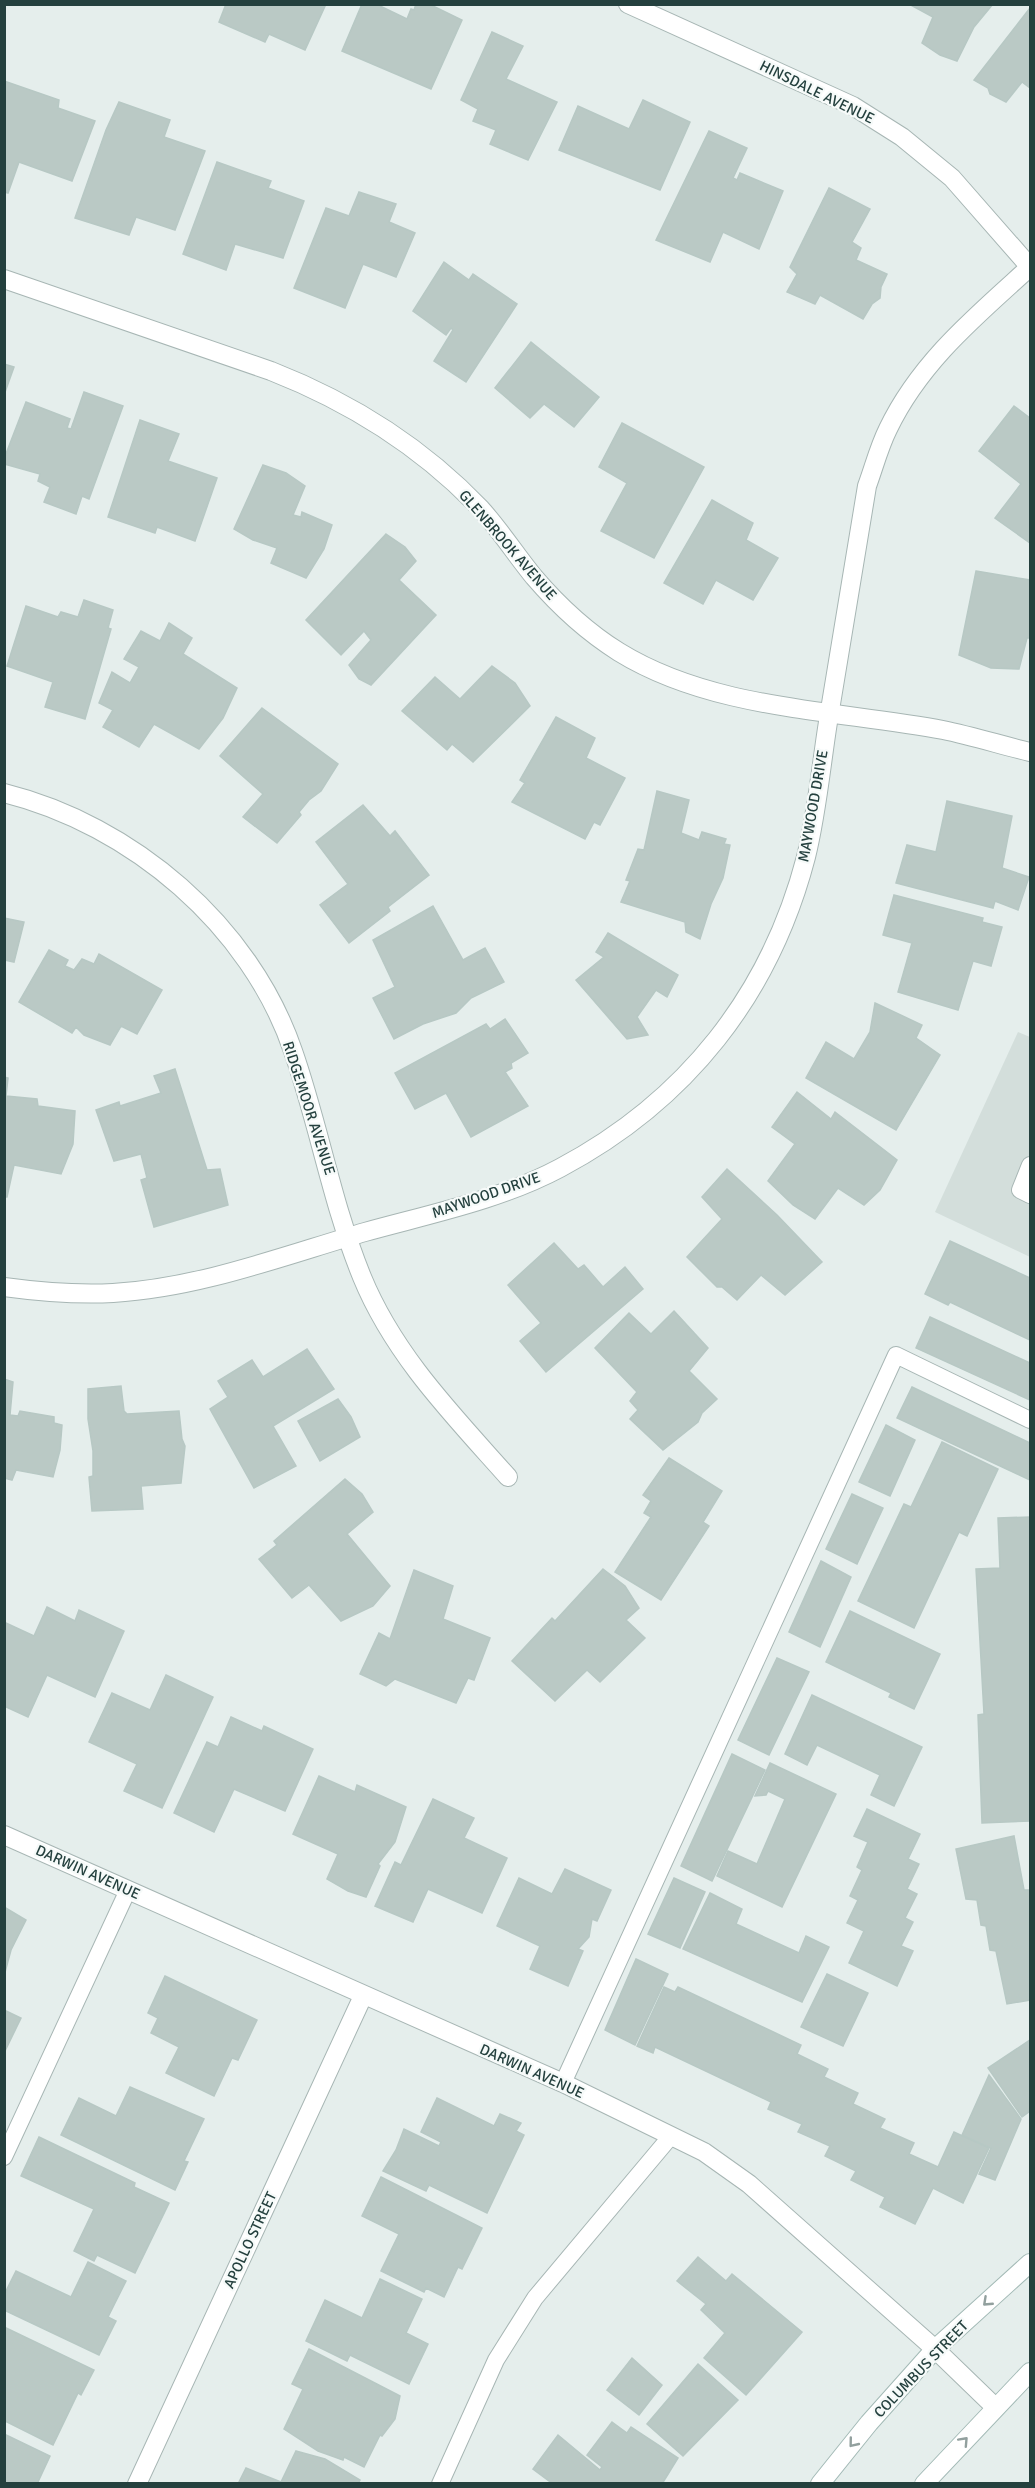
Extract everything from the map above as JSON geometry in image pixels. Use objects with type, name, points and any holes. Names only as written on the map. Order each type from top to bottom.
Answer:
[{"type":"street","name":"HINSDALE AVENUE","points":[[628,4],[853,106],[902,136],[952,178],[1030,267]]},
{"type":"street","name":"MAYWOOD DRIVE","points":[[4,1287],[52,1293],[114,1293],[185,1283],[489,1197],[557,1170],[620,1132],[671,1091],[720,1036],[756,984],[784,925],[806,855],[867,486],[887,430],[914,383],[947,342],[1030,267]]},
{"type":"street","name":"GLENBROOK AVENUE","points":[[4,279],[309,386],[372,419],[430,461],[482,510],[534,577],[571,616],[618,652],[671,678],[723,694],[944,730],[1030,752]]},
{"type":"street","name":"RIDGEMOOR AVENUE","points":[[4,793],[33,800],[95,827],[151,862],[196,901],[235,946],[268,996],[293,1050],[362,1277],[388,1330],[421,1379],[508,1477]]},
{"type":"street","name":"DARWIN AVENUE","points":[[4,1834],[363,1996],[563,2083],[704,2152],[749,2184],[935,2349],[995,2407]]},
{"type":"street","name":"APOLLO STREET","points":[[137,2484],[363,1996]]},
{"type":"street","name":"COLUMBUS STREET","points":[[820,2484],[869,2423],[935,2349],[1030,2263]]},
{"type":"street","points":[[924,2484],[1030,2372]]},
{"type":"lane","points":[[1030,1165],[1020,1190],[1030,1195]]},
{"type":"lane","points":[[563,2083],[897,1355],[1030,1420]]},
{"type":"lane","points":[[4,2157],[128,1890]]},
{"type":"lane","points":[[440,2484],[496,2360],[535,2298],[671,2136]]},
{"type":"shaded area","points":[[1018,1032],[1030,1037],[1030,1257],[935,1212]]},
{"type":"building","points":[[226,4],[326,4],[305,50],[269,34],[265,42],[219,22]]},
{"type":"building","points":[[362,4],[376,4],[407,19],[416,4],[429,4],[462,20],[431,89],[342,51]]},
{"type":"building","points":[[909,4],[993,4],[974,27],[957,61],[940,55],[922,43],[933,17]]},
{"type":"building","points":[[1030,8],[1030,88],[1022,82],[1006,102],[990,94],[988,88],[974,80]]},
{"type":"building","points":[[492,32],[523,46],[506,79],[557,102],[528,160],[490,144],[496,130],[473,121],[478,109],[461,100]]},
{"type":"building","points":[[4,81],[59,100],[58,108],[95,121],[72,181],[19,162],[8,193],[4,192]]},
{"type":"building","points":[[643,100],[690,122],[660,190],[559,150],[578,106],[629,129]]},
{"type":"building","points":[[119,102],[170,120],[164,137],[205,151],[175,230],[136,217],[129,235],[75,218],[106,130]]},
{"type":"building","points":[[709,131],[747,148],[733,178],[737,180],[740,173],[783,191],[759,249],[723,232],[710,262],[656,240]]},
{"type":"building","points":[[217,162],[271,181],[268,188],[304,201],[283,258],[235,244],[226,270],[183,254]]},
{"type":"building","points":[[829,188],[870,209],[852,242],[861,248],[856,260],[887,274],[881,287],[880,298],[872,304],[863,319],[820,295],[815,304],[787,292],[797,274],[790,267]]},
{"type":"building","points":[[359,192],[396,204],[389,222],[415,233],[396,277],[363,264],[345,308],[294,288],[326,208],[349,216]]},
{"type":"building","points":[[444,262],[469,280],[473,274],[517,304],[466,382],[434,361],[453,330],[451,328],[446,335],[413,311]]},
{"type":"building","points":[[531,342],[599,397],[574,427],[544,404],[530,418],[495,388]]},
{"type":"building","points":[[4,364],[14,367],[4,395]]},
{"type":"building","points":[[84,392],[123,406],[89,499],[82,496],[76,514],[44,502],[50,487],[38,481],[40,474],[4,464],[4,459],[26,402],[70,419],[67,428],[71,429]]},
{"type":"building","points":[[1014,406],[1030,418],[1030,543],[995,518],[1021,484],[979,451]]},
{"type":"building","points":[[140,420],[179,434],[168,461],[217,478],[195,541],[157,527],[155,533],[108,517]]},
{"type":"building","points":[[622,423],[704,467],[654,558],[601,531],[627,483],[599,467]]},
{"type":"building","points":[[263,465],[286,473],[305,486],[293,515],[301,517],[302,512],[332,525],[324,549],[306,578],[271,563],[277,548],[253,540],[234,529]]},
{"type":"building","points":[[712,500],[753,523],[746,540],[778,558],[753,600],[716,580],[703,604],[664,583]]},
{"type":"building","points":[[386,534],[405,547],[416,561],[399,580],[436,615],[371,685],[359,679],[349,665],[371,640],[364,631],[341,655],[306,620]]},
{"type":"building","points":[[976,571],[1030,580],[1030,638],[1027,638],[1019,669],[991,668],[959,655]]},
{"type":"building","points":[[84,600],[113,610],[108,628],[111,629],[85,719],[45,707],[53,682],[7,666],[26,606],[58,617],[61,612],[78,617]]},
{"type":"building","points":[[169,623],[192,638],[183,654],[237,688],[223,718],[199,749],[154,724],[139,747],[103,727],[113,710],[99,703],[112,672],[130,683],[139,667],[124,659],[141,631],[160,641]]},
{"type":"building","points":[[492,666],[515,683],[530,706],[473,762],[452,744],[447,750],[402,711],[435,677],[460,699]]},
{"type":"building","points":[[262,708],[338,764],[321,791],[309,800],[299,812],[301,815],[277,843],[243,817],[263,794],[220,756]]},
{"type":"building","points":[[556,717],[595,738],[586,758],[625,778],[600,825],[594,822],[585,839],[512,802],[525,783],[520,780]]},
{"type":"building","points":[[657,791],[689,800],[681,833],[699,840],[702,832],[726,839],[724,844],[730,845],[723,878],[711,904],[700,939],[686,932],[685,922],[621,902],[630,881],[626,880],[638,849],[644,850]]},
{"type":"building","points":[[947,801],[1012,816],[1002,868],[1029,877],[1018,910],[995,901],[993,908],[896,883],[907,845],[936,852]]},
{"type":"building","points":[[363,805],[390,836],[395,831],[429,875],[388,907],[390,911],[349,943],[320,905],[348,884],[316,842]]},
{"type":"building","points":[[894,895],[983,918],[982,922],[1002,927],[991,966],[973,961],[958,1010],[898,992],[912,943],[883,935]]},
{"type":"building","points":[[433,906],[463,960],[485,948],[504,982],[471,998],[456,1013],[423,1024],[394,1039],[373,998],[395,987],[373,940]]},
{"type":"building","points":[[4,918],[24,922],[14,962],[4,960]]},
{"type":"building","points":[[608,933],[678,975],[667,997],[656,990],[637,1017],[648,1035],[627,1039],[576,980],[604,957],[596,952]]},
{"type":"building","points":[[49,950],[68,960],[65,966],[74,970],[82,959],[94,964],[99,954],[162,990],[137,1034],[121,1026],[110,1045],[84,1035],[76,1027],[72,1033],[19,1002]]},
{"type":"building","points":[[875,1003],[922,1025],[916,1038],[940,1055],[896,1130],[806,1078],[826,1042],[854,1059],[870,1032]]},
{"type":"building","points":[[505,1019],[528,1053],[511,1063],[512,1068],[505,1072],[528,1106],[471,1137],[446,1093],[415,1109],[395,1073],[486,1024],[490,1029]]},
{"type":"building","points":[[175,1069],[207,1170],[220,1169],[228,1205],[154,1227],[141,1180],[147,1178],[141,1154],[114,1161],[96,1110],[119,1102],[120,1106],[161,1093],[154,1076]]},
{"type":"building","points":[[4,1077],[8,1078],[6,1096],[37,1099],[38,1106],[75,1111],[73,1144],[61,1174],[14,1165],[7,1197],[4,1197]]},
{"type":"building","points":[[797,1092],[831,1119],[835,1112],[897,1160],[880,1190],[864,1205],[838,1188],[815,1219],[793,1205],[768,1181],[795,1144],[772,1127]]},
{"type":"building","points":[[727,1169],[777,1215],[822,1262],[785,1295],[761,1275],[737,1300],[722,1287],[717,1287],[687,1257],[722,1219],[702,1197]]},
{"type":"building","points":[[950,1241],[1030,1278],[1030,1340],[950,1302],[948,1305],[925,1294]]},
{"type":"building","points":[[554,1243],[578,1269],[584,1265],[603,1287],[625,1267],[643,1289],[546,1372],[520,1341],[541,1323],[508,1285]]},
{"type":"building","points":[[674,1311],[708,1348],[689,1371],[717,1399],[702,1413],[698,1422],[663,1450],[630,1419],[638,1410],[630,1401],[637,1392],[595,1348],[629,1313],[651,1334]]},
{"type":"building","points":[[930,1317],[1030,1363],[1030,1400],[916,1348]]},
{"type":"building","points":[[307,1349],[334,1389],[273,1426],[296,1466],[254,1488],[210,1409],[228,1397],[218,1381],[252,1360],[263,1377]]},
{"type":"building","points":[[4,1379],[13,1382],[10,1415],[18,1416],[20,1411],[54,1417],[54,1423],[62,1425],[60,1450],[53,1477],[16,1470],[12,1480],[4,1478]]},
{"type":"building","points":[[121,1386],[124,1411],[127,1414],[179,1411],[185,1446],[181,1483],[141,1486],[143,1509],[92,1511],[89,1477],[93,1476],[93,1451],[88,1419],[88,1389]]},
{"type":"building","points":[[912,1387],[1030,1443],[1030,1480],[897,1418]]},
{"type":"building","points":[[338,1399],[351,1417],[360,1437],[320,1461],[298,1421]]},
{"type":"building","points":[[886,1425],[915,1440],[890,1496],[859,1482]]},
{"type":"building","points":[[942,1442],[998,1469],[967,1536],[959,1532],[914,1628],[858,1601],[904,1504],[911,1507]]},
{"type":"building","points":[[669,1458],[722,1491],[703,1522],[709,1526],[661,1600],[615,1572],[651,1517],[644,1513],[651,1501],[643,1495]]},
{"type":"building","points":[[345,1479],[362,1494],[373,1512],[347,1534],[390,1586],[373,1606],[341,1621],[309,1585],[292,1598],[259,1559],[277,1545],[274,1541]]},
{"type":"building","points":[[852,1494],[883,1508],[857,1564],[826,1549]]},
{"type":"building","points":[[1030,1517],[1030,1821],[982,1823],[978,1715],[984,1714],[976,1569],[1000,1568],[998,1518]]},
{"type":"building","points":[[821,1561],[851,1577],[820,1647],[789,1632]]},
{"type":"building","points":[[603,1569],[625,1586],[639,1608],[626,1620],[645,1638],[600,1682],[587,1670],[555,1701],[512,1661],[552,1618],[555,1621]]},
{"type":"building","points":[[414,1570],[453,1586],[443,1619],[490,1638],[474,1680],[468,1678],[456,1703],[395,1679],[386,1686],[360,1674],[379,1633],[390,1639]]},
{"type":"building","points":[[47,1607],[75,1621],[79,1610],[124,1631],[95,1697],[47,1675],[28,1717],[4,1706],[4,1627],[6,1623],[34,1636]]},
{"type":"building","points":[[850,1611],[940,1654],[914,1709],[889,1697],[891,1693],[826,1662]]},
{"type":"building","points":[[777,1658],[809,1672],[769,1755],[738,1740]]},
{"type":"building","points":[[166,1675],[213,1697],[162,1808],[124,1791],[137,1764],[89,1742],[112,1693],[150,1710]]},
{"type":"building","points":[[812,1695],[922,1747],[894,1806],[871,1795],[880,1775],[817,1745],[807,1765],[785,1754]]},
{"type":"building","points":[[231,1717],[262,1731],[264,1726],[313,1749],[285,1811],[234,1789],[214,1832],[174,1813],[207,1742],[218,1747]]},
{"type":"building","points":[[732,1754],[765,1770],[712,1881],[681,1866]]},
{"type":"building","points":[[770,1763],[836,1794],[782,1907],[717,1876],[728,1851],[757,1864],[785,1799],[768,1791],[766,1795],[755,1796]]},
{"type":"building","points":[[319,1776],[355,1792],[357,1785],[406,1807],[395,1842],[378,1864],[380,1866],[366,1897],[348,1891],[327,1879],[338,1854],[293,1834]]},
{"type":"building","points":[[433,1799],[474,1818],[464,1838],[507,1858],[482,1913],[428,1889],[413,1922],[375,1906],[395,1862],[401,1865]]},
{"type":"building","points":[[867,1809],[920,1834],[908,1859],[919,1864],[907,1889],[917,1894],[905,1918],[913,1922],[901,1946],[913,1951],[897,1986],[849,1963],[864,1931],[847,1923],[858,1900],[850,1896],[862,1870],[857,1867],[868,1842],[854,1836]]},
{"type":"building","points":[[1014,1836],[1024,1890],[1030,1890],[1030,2000],[1007,2004],[996,1951],[990,1950],[986,1926],[981,1925],[977,1900],[966,1899],[956,1849]]},
{"type":"building","points":[[565,1869],[611,1890],[597,1921],[592,1919],[589,1937],[578,1949],[583,1951],[568,1986],[530,1969],[540,1946],[497,1926],[519,1878],[552,1894]]},
{"type":"building","points":[[674,1878],[705,1892],[680,1948],[648,1934]]},
{"type":"building","points":[[710,1893],[742,1909],[736,1924],[799,1953],[806,1936],[829,1947],[802,2002],[683,1949]]},
{"type":"building","points":[[4,1907],[26,1920],[11,1950],[4,1976]]},
{"type":"building","points":[[636,1959],[668,1974],[635,2045],[605,2030]]},
{"type":"building","points":[[827,1974],[868,1993],[843,2046],[801,2027]]},
{"type":"building","points":[[165,1976],[257,2020],[238,2060],[232,2058],[214,2096],[166,2073],[179,2047],[151,2033],[158,2018],[148,2013]]},
{"type":"building","points":[[664,1987],[675,1992],[678,1987],[801,2045],[797,2054],[828,2069],[824,2077],[858,2093],[853,2104],[885,2119],[880,2128],[914,2143],[909,2154],[938,2167],[954,2132],[989,2148],[963,2203],[933,2188],[915,2224],[880,2207],[885,2197],[851,2180],[856,2171],[825,2156],[830,2146],[798,2132],[802,2124],[768,2109],[771,2102],[655,2047],[653,2053],[637,2046]]},
{"type":"building","points":[[4,2010],[21,2018],[5,2051],[4,2051]]},
{"type":"building","points":[[1030,2040],[1030,2111],[1022,2117],[988,2068]]},
{"type":"building","points":[[989,2075],[1021,2119],[995,2180],[979,2174],[991,2148],[962,2135]]},
{"type":"building","points":[[130,2087],[204,2119],[184,2161],[188,2162],[175,2190],[61,2135],[79,2098],[116,2116]]},
{"type":"building","points":[[437,2098],[494,2126],[500,2114],[521,2123],[516,2131],[524,2135],[487,2213],[429,2185],[426,2191],[383,2171],[396,2150],[404,2129],[439,2146],[441,2142],[421,2132]]},
{"type":"building","points":[[39,2137],[135,2183],[134,2187],[169,2203],[135,2273],[97,2255],[94,2261],[74,2251],[94,2209],[21,2176]]},
{"type":"building","points":[[381,2177],[482,2228],[462,2269],[458,2267],[444,2297],[426,2288],[424,2292],[381,2271],[399,2234],[362,2216]]},
{"type":"building","points":[[698,2257],[726,2281],[732,2274],[802,2332],[746,2395],[704,2358],[725,2333],[701,2310],[706,2304],[677,2281]]},
{"type":"building","points":[[88,2262],[126,2281],[108,2317],[116,2321],[99,2355],[4,2310],[4,2295],[16,2271],[71,2297]]},
{"type":"building","points":[[380,2279],[422,2299],[406,2333],[428,2344],[409,2384],[350,2355],[347,2361],[306,2341],[325,2300],[362,2318]]},
{"type":"building","points":[[4,2327],[94,2370],[81,2395],[78,2393],[53,2445],[5,2421]]},
{"type":"building","points":[[309,2349],[400,2396],[395,2419],[382,2436],[380,2435],[364,2467],[344,2457],[343,2460],[318,2451],[284,2429],[303,2389],[292,2384]]},
{"type":"building","points":[[632,2358],[662,2385],[639,2415],[607,2390]]},
{"type":"building","points":[[698,2364],[738,2400],[683,2456],[647,2424]]},
{"type":"building","points":[[612,2422],[627,2433],[631,2427],[678,2458],[662,2484],[553,2484],[533,2469],[558,2435],[600,2470],[602,2467],[587,2455]]},
{"type":"building","points":[[4,2434],[50,2456],[37,2484],[4,2484]]},
{"type":"building","points":[[296,2451],[325,2459],[360,2480],[358,2484],[238,2484],[246,2468],[281,2482]]}]
